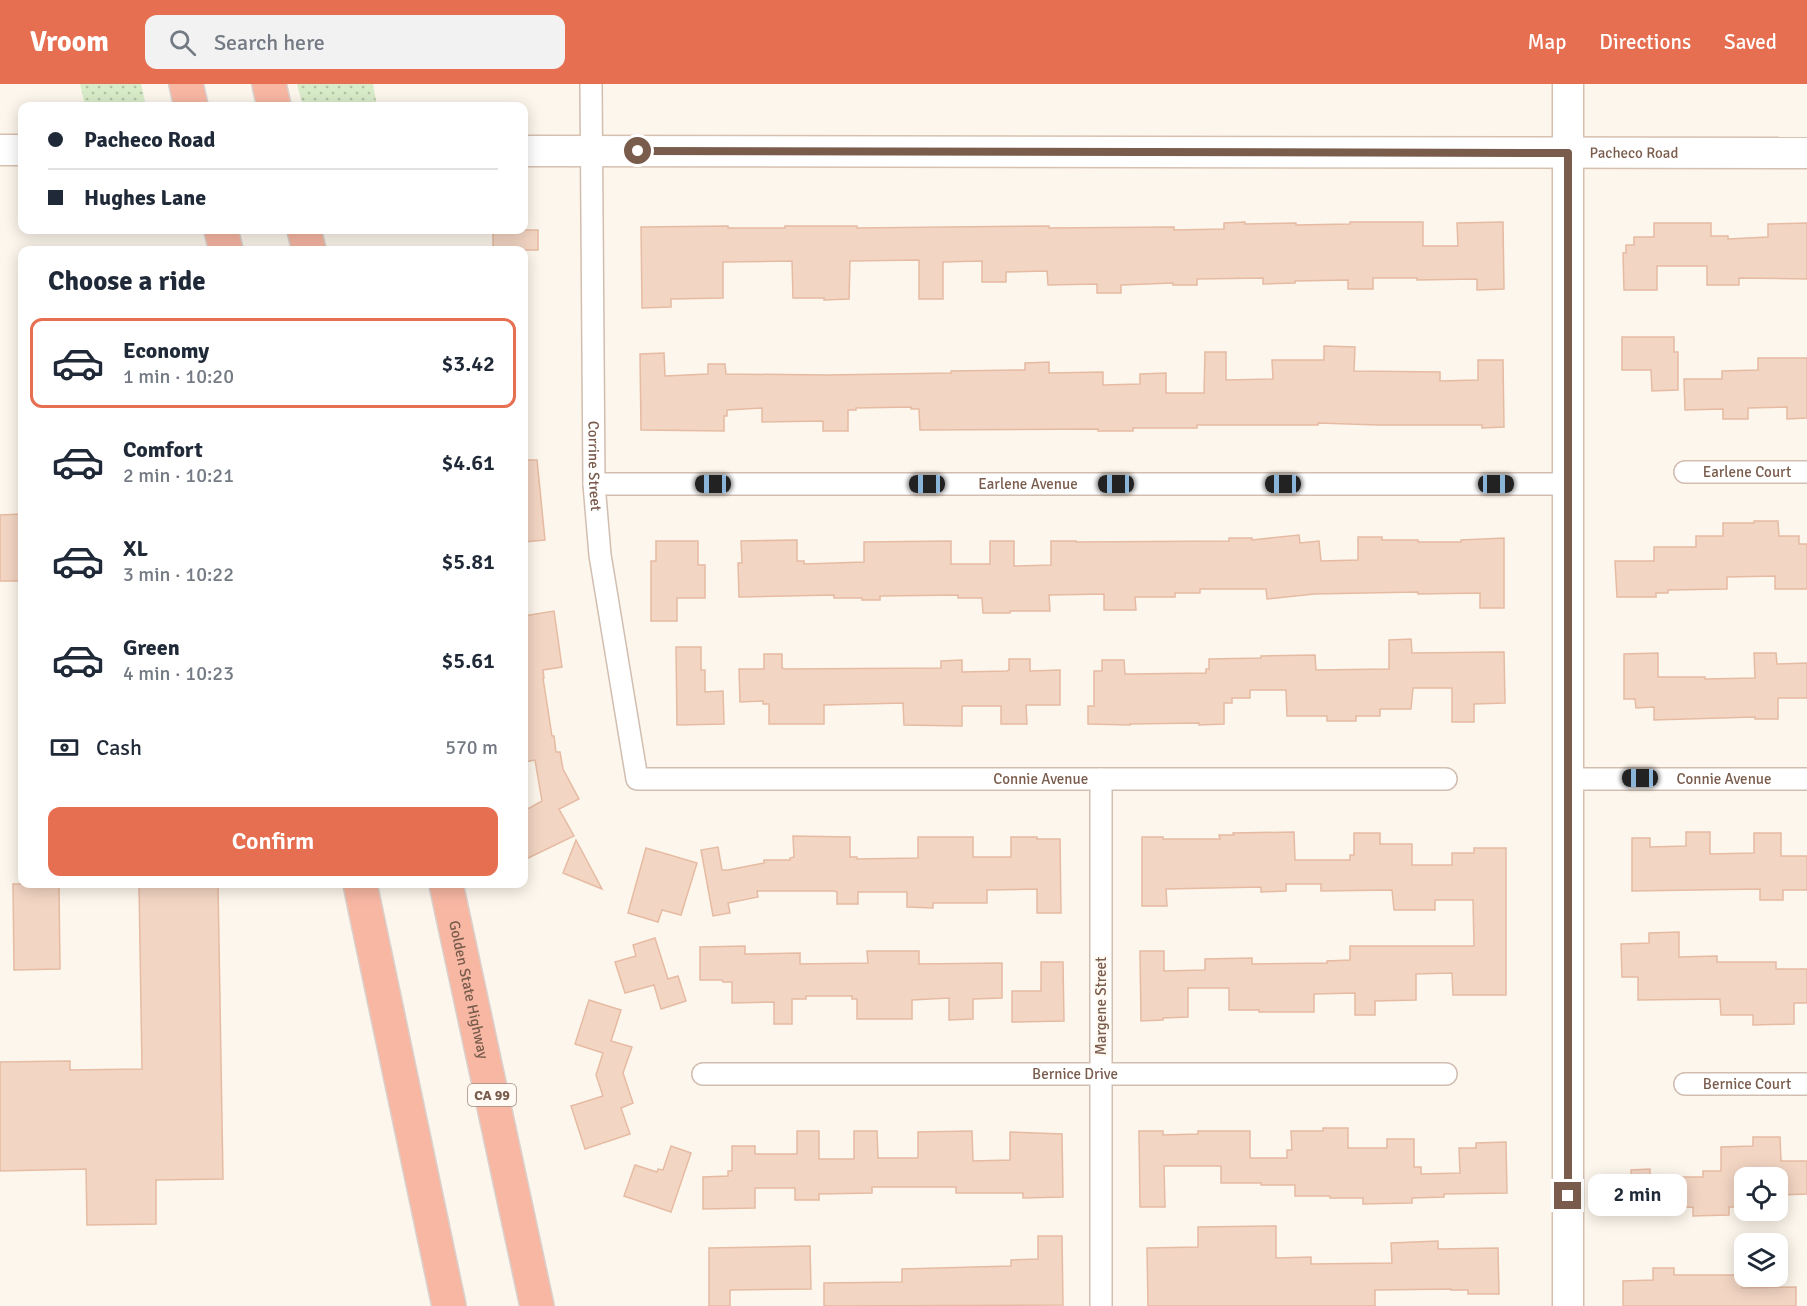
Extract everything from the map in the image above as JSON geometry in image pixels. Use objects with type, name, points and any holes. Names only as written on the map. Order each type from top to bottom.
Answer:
[{"type":"highway","points":[[186,84],[190,102]]},
{"type":"highway","points":[[269,84],[273,102]]},
{"type":"highway","points":[[361,888],[449,1306]]},
{"type":"highway","name":"Golden State Highway","points":[[447,888],[537,1306]]},
{"type":"street","name":"Corrine Street","points":[[591,84],[594,484],[600,555],[637,779]]},
{"type":"street","points":[[1568,84],[1568,1306]]},
{"type":"street","points":[[0,150],[18,150]]},
{"type":"street","name":"Pacheco Road","points":[[528,151],[1807,153]]},
{"type":"street","name":"Earlene Court","points":[[1684,472],[1807,472]]},
{"type":"street","name":"Earlene Avenue","points":[[594,484],[1568,484]]},
{"type":"street","name":"Connie Avenue","points":[[1568,778],[1807,778]]},
{"type":"street","name":"Connie Avenue","points":[[637,779],[1446,779]]},
{"type":"street","name":"Margene Street","points":[[1101,779],[1101,1306]]},
{"type":"street","name":"Bernice Drive","points":[[703,1074],[1446,1074]]},
{"type":"street","name":"Bernice Court","points":[[1684,1083],[1807,1084]]},
{"type":"green space","points":[[80,84],[141,84],[145,102],[84,102]]},
{"type":"green space","points":[[297,84],[373,84],[376,102],[302,102]]},
{"type":"building","points":[[1245,222],[1245,224],[1296,223],[1296,225],[1423,222],[1423,246],[1458,246],[1457,223],[1503,222],[1504,289],[1477,290],[1477,279],[1373,278],[1373,289],[1348,289],[1348,280],[1263,284],[1263,278],[1197,279],[1197,285],[1173,285],[1173,283],[1121,285],[1121,293],[1097,293],[1097,284],[1048,285],[1047,271],[1006,272],[1006,282],[982,282],[982,261],[943,262],[943,299],[919,299],[919,260],[850,261],[849,299],[824,300],[824,298],[793,298],[792,261],[723,262],[723,298],[671,299],[671,307],[642,308],[641,227],[1049,226],[1049,228],[1174,227],[1174,230],[1224,229],[1224,223]]},
{"type":"building","points":[[1654,223],[1711,223],[1711,236],[1728,236],[1728,239],[1768,237],[1768,224],[1807,223],[1807,279],[1739,278],[1739,285],[1707,285],[1707,266],[1657,266],[1657,290],[1624,290],[1623,253],[1626,253],[1626,245],[1634,245],[1634,237],[1654,237]]},
{"type":"building","points":[[528,230],[538,230],[538,250],[528,250],[528,246],[493,246],[493,234],[528,234]]},
{"type":"building","points":[[1622,337],[1674,337],[1674,352],[1678,352],[1678,390],[1652,391],[1651,370],[1622,370]]},
{"type":"building","points":[[1324,346],[1355,347],[1354,371],[1440,372],[1440,381],[1478,380],[1478,360],[1503,360],[1504,427],[1318,423],[1318,425],[1197,425],[1197,428],[1133,428],[1133,431],[1098,431],[1098,429],[920,430],[919,409],[911,409],[911,407],[848,410],[848,431],[823,431],[823,421],[762,422],[762,408],[727,410],[727,416],[724,416],[724,431],[641,430],[640,354],[664,353],[665,376],[708,374],[708,364],[725,364],[726,374],[827,375],[1025,370],[1025,363],[1049,362],[1049,373],[1103,372],[1103,385],[1140,384],[1140,374],[1166,373],[1166,393],[1204,393],[1205,352],[1226,352],[1226,380],[1273,379],[1272,360],[1324,360]]},
{"type":"building","points":[[1758,358],[1807,358],[1807,418],[1787,419],[1787,407],[1748,408],[1748,419],[1723,419],[1723,409],[1685,410],[1684,379],[1722,379],[1722,371],[1758,370]]},
{"type":"building","points":[[528,460],[537,460],[545,540],[528,542]]},
{"type":"building","points":[[18,514],[18,581],[0,581],[0,515]]},
{"type":"building","points":[[1754,521],[1778,521],[1779,536],[1799,536],[1799,544],[1807,544],[1807,589],[1775,589],[1775,576],[1727,577],[1727,589],[1668,590],[1668,593],[1656,593],[1656,597],[1617,597],[1615,561],[1654,561],[1654,547],[1696,547],[1696,536],[1723,536],[1723,523],[1754,523]]},
{"type":"building","points":[[1299,535],[1300,543],[1319,541],[1321,561],[1358,560],[1358,537],[1418,540],[1418,542],[1461,542],[1461,540],[1504,538],[1504,608],[1480,608],[1480,593],[1314,594],[1267,599],[1266,589],[1200,589],[1200,593],[1175,593],[1175,597],[1135,597],[1136,610],[1104,610],[1104,594],[1049,595],[1050,611],[1010,611],[1010,613],[983,613],[982,598],[958,598],[958,595],[880,596],[880,600],[834,598],[834,595],[739,597],[738,563],[742,563],[741,541],[797,540],[797,561],[804,561],[804,564],[864,562],[864,542],[951,541],[951,564],[990,564],[990,541],[1014,541],[1014,566],[1051,565],[1051,541],[1229,541],[1229,538],[1252,538],[1252,540]]},
{"type":"building","points":[[656,541],[698,541],[698,565],[705,565],[705,598],[677,598],[677,621],[651,621],[651,561],[656,561]]},
{"type":"building","points":[[554,611],[562,667],[543,670],[543,678],[556,752],[560,752],[563,769],[579,799],[559,809],[574,836],[528,858],[528,809],[542,801],[535,760],[528,761],[528,615]]},
{"type":"building","points":[[1411,639],[1412,653],[1504,652],[1505,703],[1474,704],[1474,722],[1452,722],[1452,688],[1413,688],[1411,709],[1380,709],[1380,716],[1356,716],[1356,721],[1327,721],[1327,716],[1287,716],[1286,690],[1250,690],[1250,698],[1232,698],[1232,703],[1224,703],[1224,724],[1088,724],[1088,706],[1094,706],[1094,671],[1102,671],[1102,660],[1124,660],[1125,674],[1206,673],[1206,669],[1209,669],[1209,659],[1261,658],[1261,656],[1315,655],[1316,670],[1389,669],[1389,640]]},
{"type":"building","points":[[676,647],[701,647],[701,670],[705,670],[705,692],[723,691],[724,724],[677,725]]},
{"type":"building","points":[[1658,653],[1658,677],[1705,677],[1705,679],[1755,678],[1754,653],[1776,653],[1777,664],[1807,663],[1807,698],[1778,698],[1778,719],[1755,719],[1755,717],[1654,720],[1654,707],[1636,708],[1635,699],[1624,699],[1624,654]]},
{"type":"building","points":[[764,654],[782,654],[782,668],[785,669],[941,668],[941,661],[962,660],[962,672],[1007,671],[1009,670],[1009,659],[1030,659],[1030,671],[1060,670],[1060,705],[1026,705],[1027,724],[1001,724],[1001,706],[962,706],[962,726],[904,725],[903,703],[824,705],[824,724],[769,724],[769,704],[763,704],[763,701],[740,702],[739,669],[764,669]]},
{"type":"building","points":[[1294,832],[1295,860],[1350,860],[1350,855],[1354,855],[1354,833],[1380,833],[1380,844],[1412,844],[1412,865],[1452,865],[1452,853],[1474,853],[1474,848],[1506,848],[1506,995],[1453,995],[1452,973],[1416,974],[1416,1000],[1375,1001],[1375,1015],[1355,1015],[1355,993],[1314,994],[1314,1012],[1259,1012],[1259,1010],[1229,1010],[1229,988],[1188,988],[1188,1017],[1141,1021],[1140,951],[1164,951],[1164,971],[1205,970],[1205,959],[1252,958],[1252,964],[1327,963],[1327,961],[1350,960],[1350,946],[1474,946],[1473,900],[1435,900],[1435,910],[1394,910],[1392,890],[1321,891],[1321,884],[1286,884],[1286,891],[1261,892],[1261,887],[1166,889],[1167,906],[1142,906],[1142,837],[1220,839],[1219,835],[1234,835],[1233,833]]},
{"type":"building","points":[[1686,832],[1710,832],[1710,854],[1754,853],[1754,833],[1781,833],[1781,856],[1807,856],[1807,890],[1783,890],[1783,900],[1760,900],[1760,889],[1632,891],[1632,838],[1650,838],[1650,847],[1686,846]]},
{"type":"building","points":[[793,836],[850,837],[850,857],[857,857],[857,859],[918,858],[918,837],[973,837],[973,857],[1011,857],[1011,837],[1060,839],[1061,913],[1037,913],[1037,889],[987,890],[987,903],[933,903],[933,908],[907,907],[907,892],[858,892],[858,904],[837,904],[837,892],[835,891],[757,891],[758,897],[728,903],[730,913],[713,916],[701,850],[718,847],[722,870],[728,870],[764,863],[764,860],[790,860],[794,857]]},
{"type":"building","points":[[576,840],[602,889],[563,873]]},
{"type":"building","points":[[646,848],[697,863],[681,915],[662,910],[658,922],[628,913]]},
{"type":"building","points":[[13,884],[18,884],[18,888],[59,888],[60,969],[14,970]]},
{"type":"building","points":[[139,888],[218,888],[223,1179],[156,1180],[156,1224],[87,1225],[86,1169],[0,1171],[0,1062],[70,1061],[70,1070],[142,1069]]},
{"type":"building","points":[[1679,932],[1679,957],[1717,956],[1717,962],[1776,962],[1776,969],[1807,969],[1807,1003],[1794,1003],[1794,1024],[1753,1025],[1753,1015],[1721,1015],[1720,999],[1638,1000],[1638,977],[1622,977],[1621,944],[1649,943],[1649,933]]},
{"type":"building","points":[[655,938],[668,979],[678,976],[686,1001],[661,1009],[654,985],[625,993],[615,962],[636,956],[633,945]]},
{"type":"building","points":[[745,946],[745,954],[800,953],[800,964],[868,963],[867,951],[919,951],[919,964],[1002,963],[1002,998],[973,999],[973,1019],[949,1020],[949,998],[912,1000],[912,1019],[857,1019],[857,999],[852,999],[852,996],[806,996],[806,999],[792,999],[792,1024],[774,1024],[774,1002],[732,1003],[732,982],[700,980],[700,947]]},
{"type":"building","points":[[1041,962],[1063,962],[1064,1021],[1012,1022],[1012,991],[1041,991]]},
{"type":"building","points":[[589,1000],[621,1010],[611,1041],[632,1047],[623,1073],[633,1103],[621,1108],[630,1134],[585,1149],[571,1106],[603,1096],[596,1075],[603,1053],[575,1044]]},
{"type":"building","points":[[1323,1128],[1348,1128],[1348,1148],[1387,1148],[1387,1139],[1414,1139],[1414,1167],[1421,1167],[1421,1174],[1460,1173],[1459,1148],[1476,1148],[1476,1143],[1506,1142],[1507,1193],[1444,1194],[1444,1197],[1412,1198],[1412,1203],[1363,1204],[1363,1198],[1295,1196],[1295,1185],[1221,1183],[1221,1166],[1164,1166],[1165,1207],[1140,1207],[1139,1131],[1163,1131],[1163,1135],[1198,1134],[1198,1131],[1250,1131],[1250,1158],[1287,1158],[1287,1150],[1292,1150],[1291,1131],[1323,1131]]},
{"type":"building","points":[[797,1131],[819,1131],[819,1159],[854,1159],[854,1131],[877,1131],[878,1158],[918,1158],[918,1132],[972,1131],[973,1161],[1010,1160],[1010,1132],[1062,1134],[1063,1197],[1023,1198],[1023,1193],[956,1193],[956,1187],[872,1187],[872,1193],[819,1194],[819,1200],[795,1200],[795,1188],[755,1188],[755,1208],[703,1209],[703,1177],[728,1176],[728,1171],[732,1171],[732,1146],[755,1146],[755,1154],[797,1154]]},
{"type":"building","points":[[1753,1137],[1780,1137],[1781,1161],[1807,1161],[1807,1194],[1788,1195],[1788,1167],[1734,1167],[1734,1207],[1729,1207],[1729,1215],[1693,1216],[1693,1207],[1632,1208],[1631,1170],[1650,1169],[1650,1177],[1703,1177],[1703,1171],[1721,1171],[1721,1147],[1753,1146]]},
{"type":"building","points":[[671,1146],[691,1153],[671,1212],[624,1196],[635,1165],[657,1172],[658,1169],[663,1170]]},
{"type":"building","points":[[1276,1226],[1276,1258],[1311,1257],[1311,1264],[1392,1263],[1391,1243],[1438,1241],[1438,1249],[1498,1248],[1499,1294],[1468,1294],[1468,1290],[1451,1289],[1375,1290],[1375,1306],[1148,1306],[1147,1248],[1198,1247],[1198,1227]]},
{"type":"building","points":[[1038,1236],[1062,1236],[1063,1305],[824,1306],[824,1283],[902,1282],[902,1269],[1011,1266],[1011,1260],[1038,1259]]},
{"type":"building","points":[[810,1246],[811,1289],[730,1290],[730,1306],[709,1306],[709,1248]]},
{"type":"building","points":[[1653,1268],[1674,1268],[1674,1275],[1734,1275],[1734,1287],[1796,1287],[1796,1306],[1623,1306],[1623,1281],[1653,1280]]},
{"type":"route","points":[[638,151],[1568,153],[1568,1196]]}]
